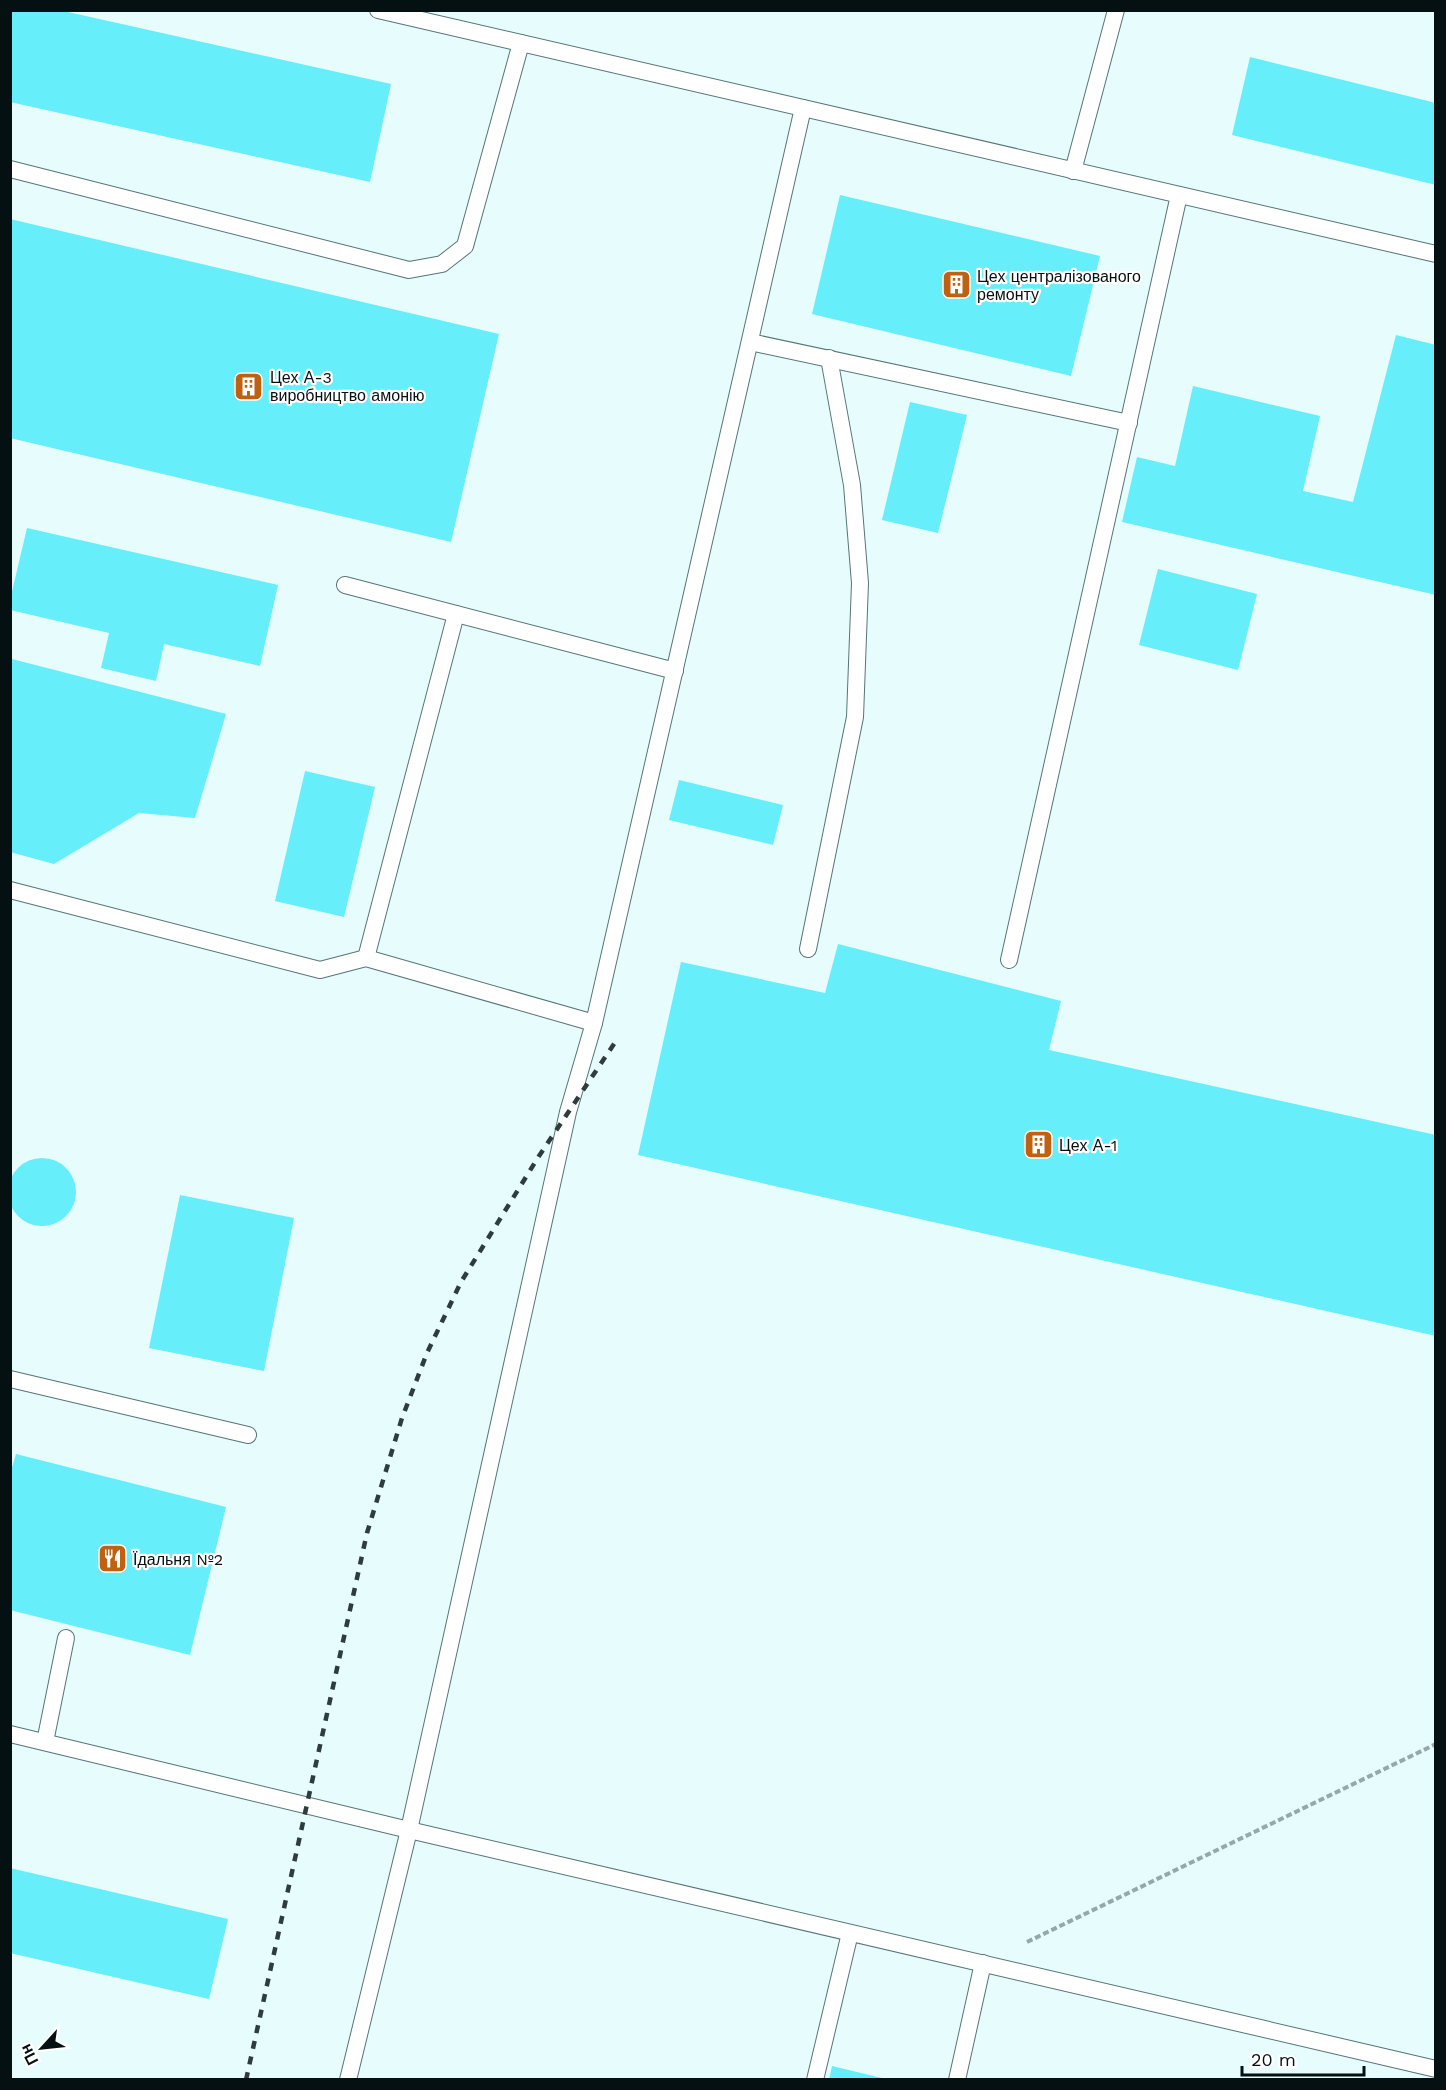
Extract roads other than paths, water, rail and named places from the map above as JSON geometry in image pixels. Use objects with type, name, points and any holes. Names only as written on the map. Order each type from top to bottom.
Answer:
[{"type":"lane","points":[[378,10],[1436,254]]},
{"type":"lane","points":[[1073,171],[1116,10]]},
{"type":"lane","points":[[10,169],[409,270],[442,264],[465,246],[520,43]]},
{"type":"lane","points":[[348,2079],[409,1830],[568,1112],[594,1023],[803,108]]},
{"type":"lane","points":[[1009,960],[1179,195]]},
{"type":"lane","points":[[750,342],[1129,423]]},
{"type":"lane","points":[[808,949],[856,706],[860,583],[852,485],[829,358]]},
{"type":"lane","points":[[345,585],[675,671]]},
{"type":"lane","points":[[366,958],[456,614]]},
{"type":"lane","points":[[10,890],[320,969],[366,958],[594,1023]]},
{"type":"lane","points":[[10,1379],[248,1436]]},
{"type":"lane","points":[[45,1742],[66,1638]]},
{"type":"lane","points":[[10,1734],[409,1830],[1436,2068]]},
{"type":"lane","points":[[815,2079],[850,1932]]},
{"type":"lane","points":[[957,2079],[983,1963]]},
{"type":"railway","points":[[246,2080],[367,1533],[402,1418],[427,1353],[461,1282],[539,1156],[618,1038]]},
{"type":"place","name":"Цех централізованого ремонту","points":[[956,285]]},
{"type":"place","name":"Цех А-3 виробництво амонію","points":[[249,386]]},
{"type":"place","name":"Цех А-1","points":[[1038,1145]]},
{"type":"place","name":"Їдальня №2","points":[[112,1559]]}]
